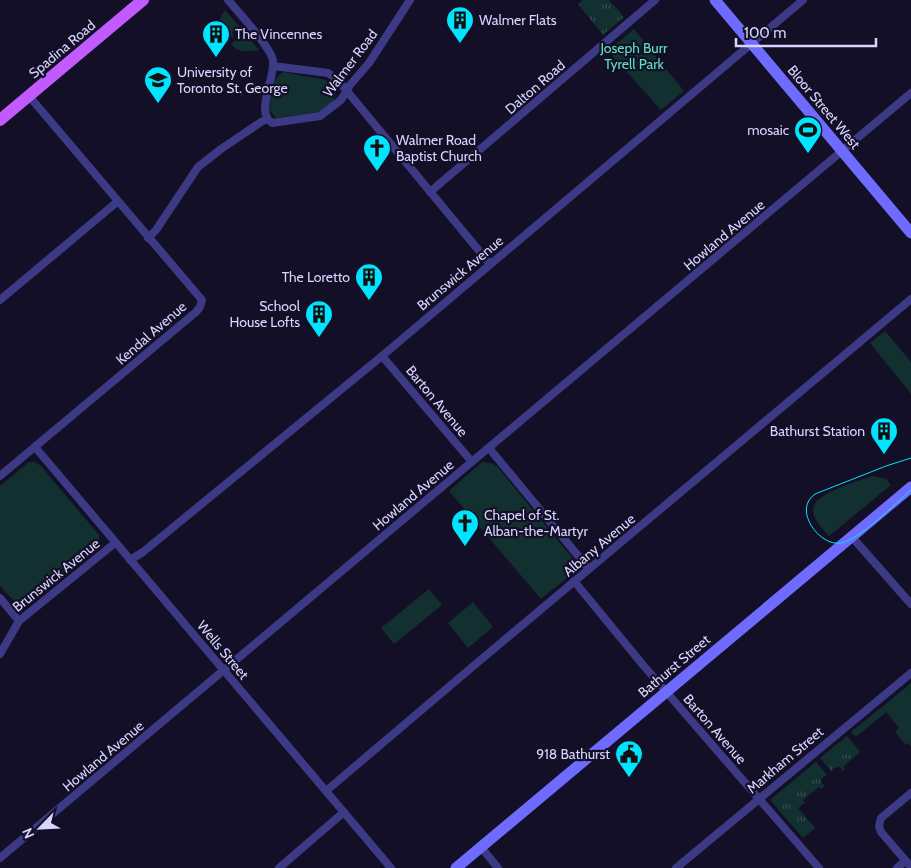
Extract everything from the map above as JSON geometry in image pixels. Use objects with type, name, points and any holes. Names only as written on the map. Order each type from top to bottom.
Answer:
[{"type":"main road","name":"Spadina Road","points":[[0,120],[144,0]]},
{"type":"main road","name":"Bloor Street West","points":[[715,0],[911,233]]},
{"type":"main road","name":"Bathurst Street","points":[[456,868],[911,487]]},
{"type":"street","points":[[148,238],[156,230],[198,167],[226,145],[267,119],[264,111],[273,66],[271,52],[228,0]]},
{"type":"street","name":"Walmer Road","points":[[267,119],[272,123],[320,116],[331,109],[347,92],[350,85],[369,63],[410,0]]},
{"type":"street","name":"Dalton Road","points":[[430,192],[656,0]]},
{"type":"street","name":"Brunswick Avenue","points":[[130,560],[143,552],[382,356],[803,0]]},
{"type":"street","points":[[273,66],[328,73],[337,79],[490,264]]},
{"type":"street","name":"Howland Avenue","points":[[0,858],[911,93]]},
{"type":"street","name":"Kendal Avenue","points":[[0,476],[200,307],[202,300],[29,96]]},
{"type":"street","points":[[0,300],[117,202]]},
{"type":"street","name":"Albany Avenue","points":[[326,791],[911,299]]},
{"type":"street","name":"Barton Avenue","points":[[382,356],[472,462]]},
{"type":"street","name":"Wells Street","points":[[35,447],[391,868]]},
{"type":"street","points":[[489,448],[588,569]]},
{"type":"street","points":[[852,537],[911,604]]},
{"type":"street","name":"Brunswick Avenue","points":[[0,654],[19,621],[115,543]]},
{"type":"street","name":"Barton Avenue","points":[[574,581],[666,692],[819,868]]},
{"type":"street","points":[[0,598],[19,621]]},
{"type":"street","name":"Markham Street","points":[[676,868],[758,798],[911,673]]},
{"type":"street","points":[[911,793],[881,818],[880,822],[881,832],[911,867]]},
{"type":"street","points":[[279,868],[344,812]]},
{"type":"street","points":[[480,847],[498,868]]},
{"type":"street","points":[[897,868],[905,861]]},
{"type":"green space","points":[[583,0],[609,0],[624,17],[603,35],[578,4]]},
{"type":"green space","points":[[225,10],[240,27],[232,33],[234,36],[232,38],[230,36],[226,39],[219,25]]},
{"type":"green space","points":[[241,29],[259,50],[244,51],[237,49],[231,44],[239,37],[237,33]]},
{"type":"green space","name":"Joseph Burr Tyrell Park","points":[[634,29],[684,91],[661,110],[608,51]]},
{"type":"green space","points":[[284,72],[319,78],[330,82],[335,90],[333,101],[326,108],[318,112],[276,118],[269,108],[274,83]]},
{"type":"green space","points":[[885,331],[911,362],[911,394],[870,343]]},
{"type":"green space","points":[[29,462],[35,462],[41,466],[99,535],[99,542],[94,549],[31,602],[24,605],[14,601],[0,586],[0,486]]},
{"type":"green space","points":[[482,462],[497,466],[574,560],[575,569],[541,599],[449,491]]},
{"type":"green space","points":[[873,476],[886,479],[891,485],[829,536],[818,524],[815,517],[813,509],[815,503],[838,488]]},
{"type":"green space","points":[[429,589],[442,605],[394,644],[381,628]]},
{"type":"green space","points":[[473,602],[493,627],[468,648],[448,623]]},
{"type":"green space","points":[[911,683],[911,746],[908,743],[906,745],[895,732],[899,728],[882,707]]},
{"type":"green space","points":[[882,707],[886,712],[856,737],[851,732]]},
{"type":"green space","points":[[847,736],[860,752],[844,766],[845,769],[842,772],[841,768],[838,767],[831,771],[820,758]]},
{"type":"green space","points":[[816,762],[827,775],[821,779],[822,784],[825,786],[821,789],[819,787],[803,800],[805,803],[798,808],[815,828],[803,838],[771,799]]},
{"type":"tram line","points":[[911,458],[815,494],[809,501],[806,509],[808,518],[817,533],[833,543],[841,543],[867,528],[911,490]]},
{"type":"place","name":"Walmer Flats","points":[[460,44]]},
{"type":"place","name":"The Vincennes","points":[[216,58]]},
{"type":"place","name":"University of Toronto St. George","points":[[158,104]]},
{"type":"place","name":"mosaic","points":[[808,154]]},
{"type":"place","name":"Walmer Road Baptist Church","points":[[377,172]]},
{"type":"place","name":"The Loretto","points":[[369,301]]},
{"type":"place","name":"School House Lofts","points":[[319,338]]},
{"type":"place","name":"Bathurst Station","points":[[884,455]]},
{"type":"place","name":"Chapel of St. Alban-the-Martyr","points":[[465,547]]},
{"type":"place","name":"918 Bathurst","points":[[629,778]]}]
